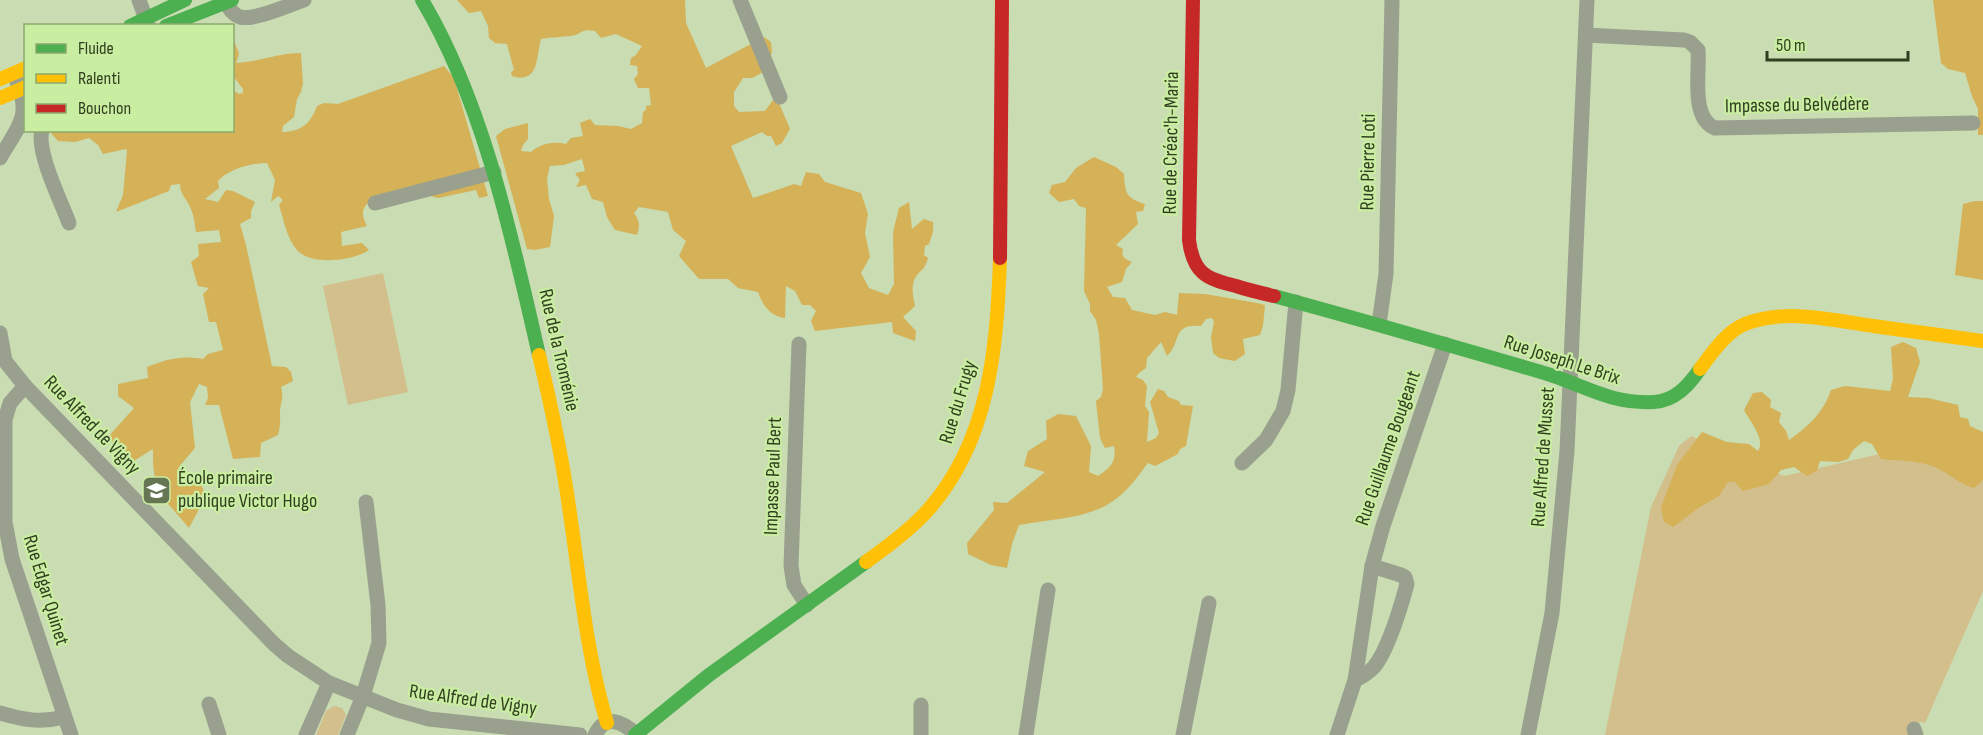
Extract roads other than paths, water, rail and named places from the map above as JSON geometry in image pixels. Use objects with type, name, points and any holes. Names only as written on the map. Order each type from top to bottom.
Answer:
[{"type":"street","points":[[139,0],[146,22],[168,19],[228,1],[234,14],[247,18],[304,0]]},
{"type":"street","points":[[168,19],[185,0]]},
{"type":"street","name":"Rue de la Troménie","points":[[422,0],[434,20],[465,90],[494,172],[549,397],[568,502],[589,651],[598,698],[607,723]]},
{"type":"street","points":[[740,0],[780,97]]},
{"type":"street","name":"Rue du Frugy","points":[[607,723],[620,723],[635,735],[705,680],[895,540],[929,509],[954,476],[973,436],[992,366],[998,329],[1002,0]]},
{"type":"street","name":"Rue de Créac'h-Maria","points":[[1193,0],[1190,240],[1192,258],[1196,267],[1211,279]]},
{"type":"street","name":"Rue Pierre Loti","points":[[1379,324],[1386,274],[1392,0]]},
{"type":"street","name":"Rue Alfred de Musset","points":[[1528,735],[1546,646],[1555,586],[1569,421],[1587,0]]},
{"type":"street","name":"Impasse du Belvédère","points":[[1586,35],[1690,42],[1698,50],[1701,116],[1708,125],[1715,128],[1973,123]]},
{"type":"street","points":[[0,158],[24,114],[23,88],[13,74]]},
{"type":"street","points":[[0,98],[23,88]]},
{"type":"street","points":[[42,132],[40,139],[44,158],[69,223]]},
{"type":"street","points":[[375,203],[494,172]]},
{"type":"street","name":"Rue Joseph Le Brix","points":[[1211,279],[1379,324],[1570,382],[1615,400],[1643,403],[1667,400],[1676,395],[1691,382],[1711,354],[1733,331],[1744,324],[1770,317],[1807,317],[1983,341]]},
{"type":"street","points":[[1242,463],[1266,440],[1283,411],[1288,390],[1296,302]]},
{"type":"street","name":"Rue Alfred de Vigny","points":[[0,333],[5,360],[25,387],[288,656],[329,683],[397,710],[429,719],[580,735]]},
{"type":"street","name":"Impasse Paul Bert","points":[[799,344],[791,566],[794,585],[807,605]]},
{"type":"street","name":"Rue Guillaume Bougeant","points":[[1337,735],[1354,680],[1372,566],[1389,505],[1445,344]]},
{"type":"street","name":"Rue Edgar Quinet","points":[[25,387],[10,403],[5,420],[7,536],[12,559],[71,735]]},
{"type":"street","points":[[347,735],[378,653],[380,634],[366,502]]},
{"type":"street","points":[[1354,680],[1364,676],[1378,661],[1407,584],[1405,577],[1372,566]]},
{"type":"street","points":[[1026,735],[1048,590]]},
{"type":"street","points":[[1183,735],[1209,603]]},
{"type":"street","points":[[306,735],[329,683]]},
{"type":"street","points":[[209,704],[219,735]]},
{"type":"street","points":[[921,705],[921,735]]},
{"type":"street","points":[[0,713],[31,721],[64,717]]},
{"type":"street","points":[[595,735],[599,728],[607,723]]},
{"type":"place","name":"École primaire publique Victor Hugo","points":[[157,490]]}]
